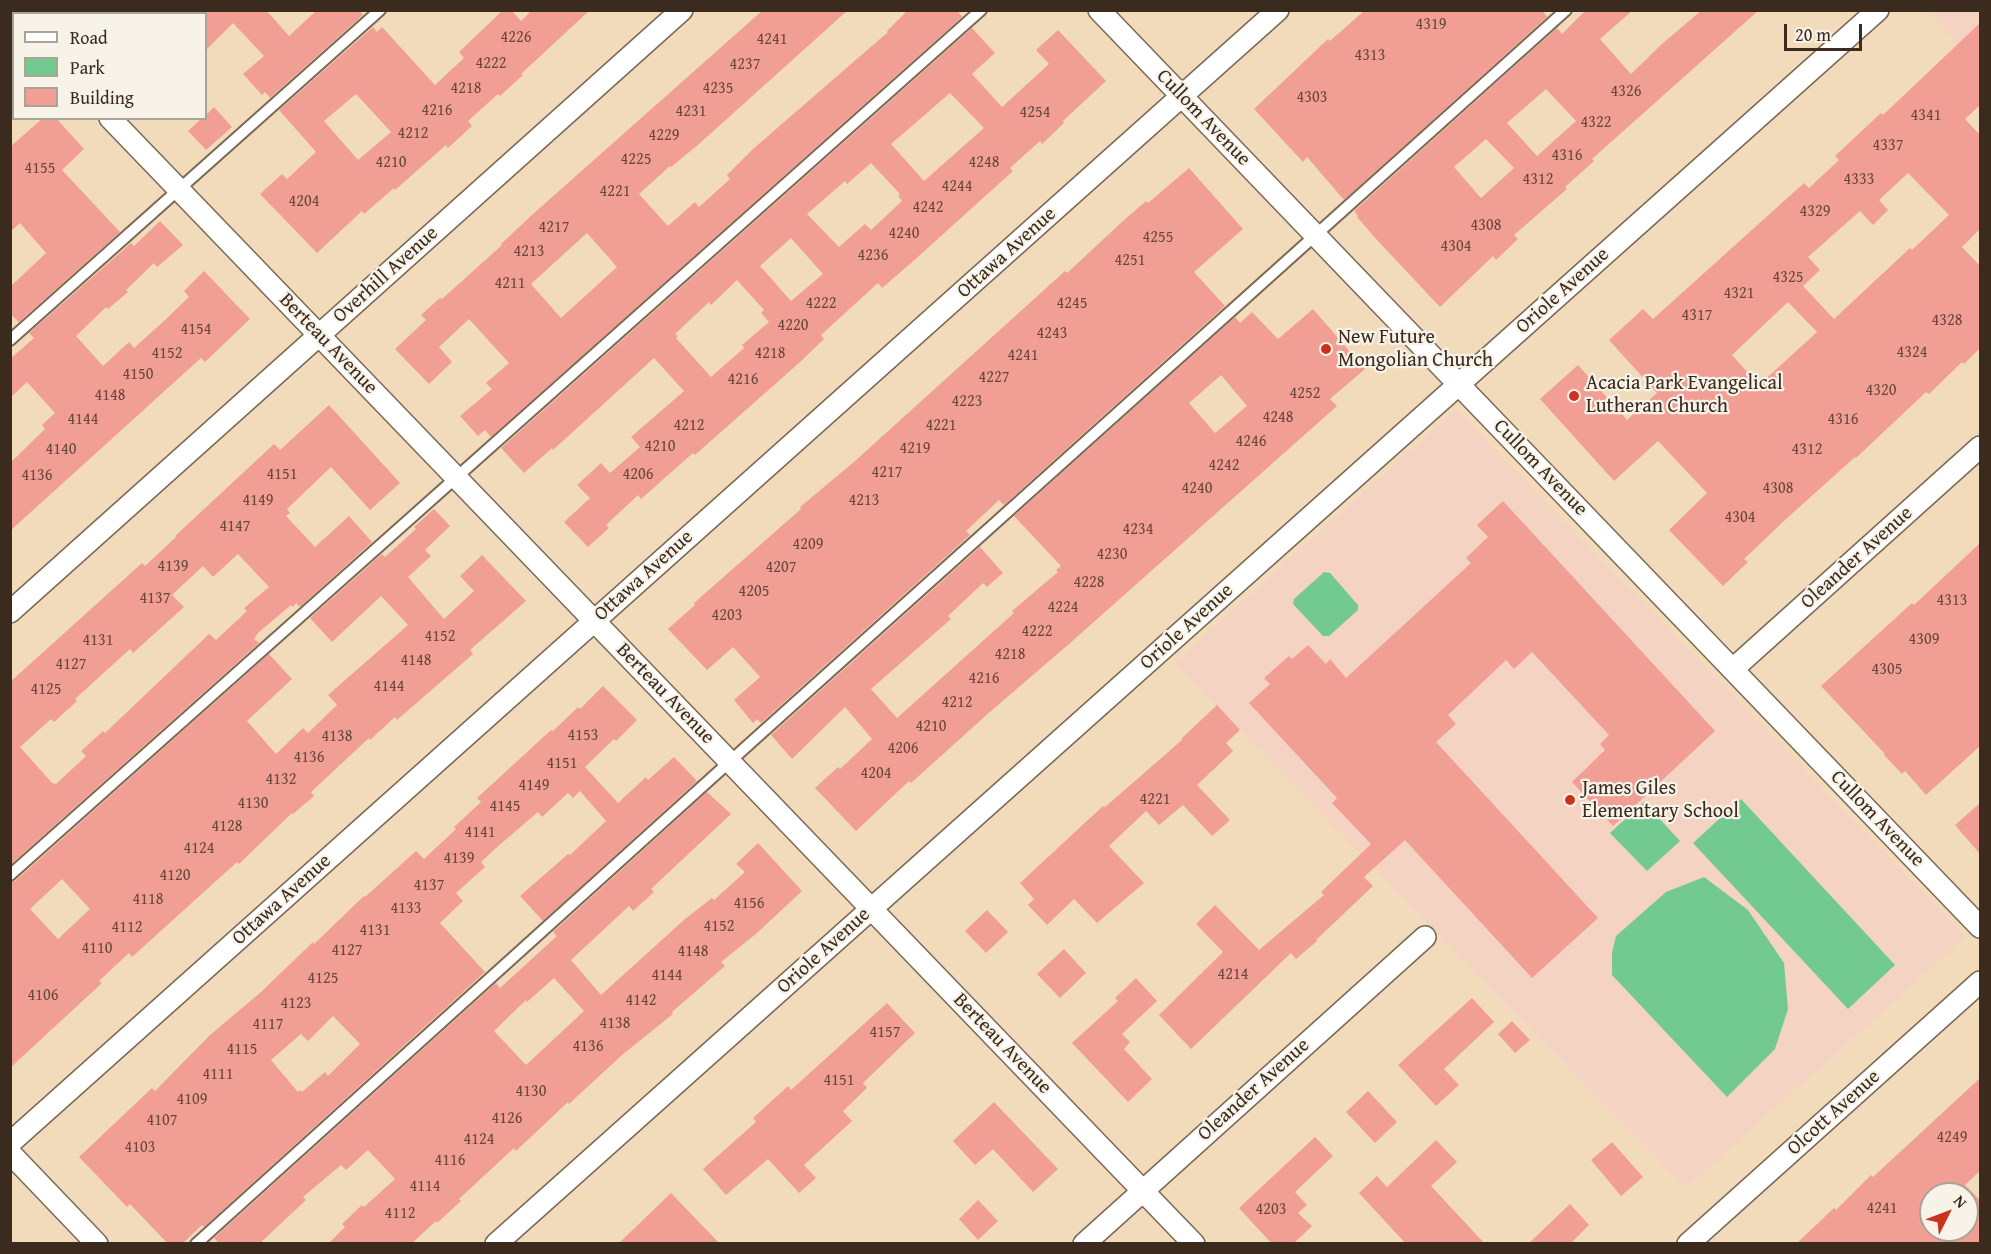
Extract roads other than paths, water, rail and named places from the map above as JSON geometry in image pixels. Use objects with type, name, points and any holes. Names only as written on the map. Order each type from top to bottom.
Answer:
[{"type":"street","name":"Overhill Avenue","points":[[10,612],[682,10]]},
{"type":"street","name":"Cullom Avenue","points":[[1099,10],[1980,927]]},
{"type":"street","name":"Ottawa Avenue","points":[[10,1143],[1278,10]]},
{"type":"street","name":"Oriole Avenue","points":[[496,1244],[1878,10]]},
{"type":"street","name":"Berteau Avenue","points":[[112,120],[1194,1244]]},
{"type":"street","name":"Oleander Avenue","points":[[1733,669],[1980,447]]},
{"type":"street","name":"Oleander Avenue","points":[[1084,1244],[1425,937]]},
{"type":"street","name":"Olcott Avenue","points":[[1688,1244],[1980,982]]},
{"type":"street","points":[[10,1153],[97,1244]]},
{"type":"lane","points":[[10,340],[380,10]]},
{"type":"lane","points":[[10,876],[981,10]]},
{"type":"lane","points":[[196,1244],[1566,10]]},
{"type":"place","name":"New Future Mongolian Church","points":[[1326,349]]},
{"type":"place","name":"Acacia Park Evangelical Lutheran Church","points":[[1574,396]]},
{"type":"place","name":"James Giles Elementary School","points":[[1570,800]]}]
